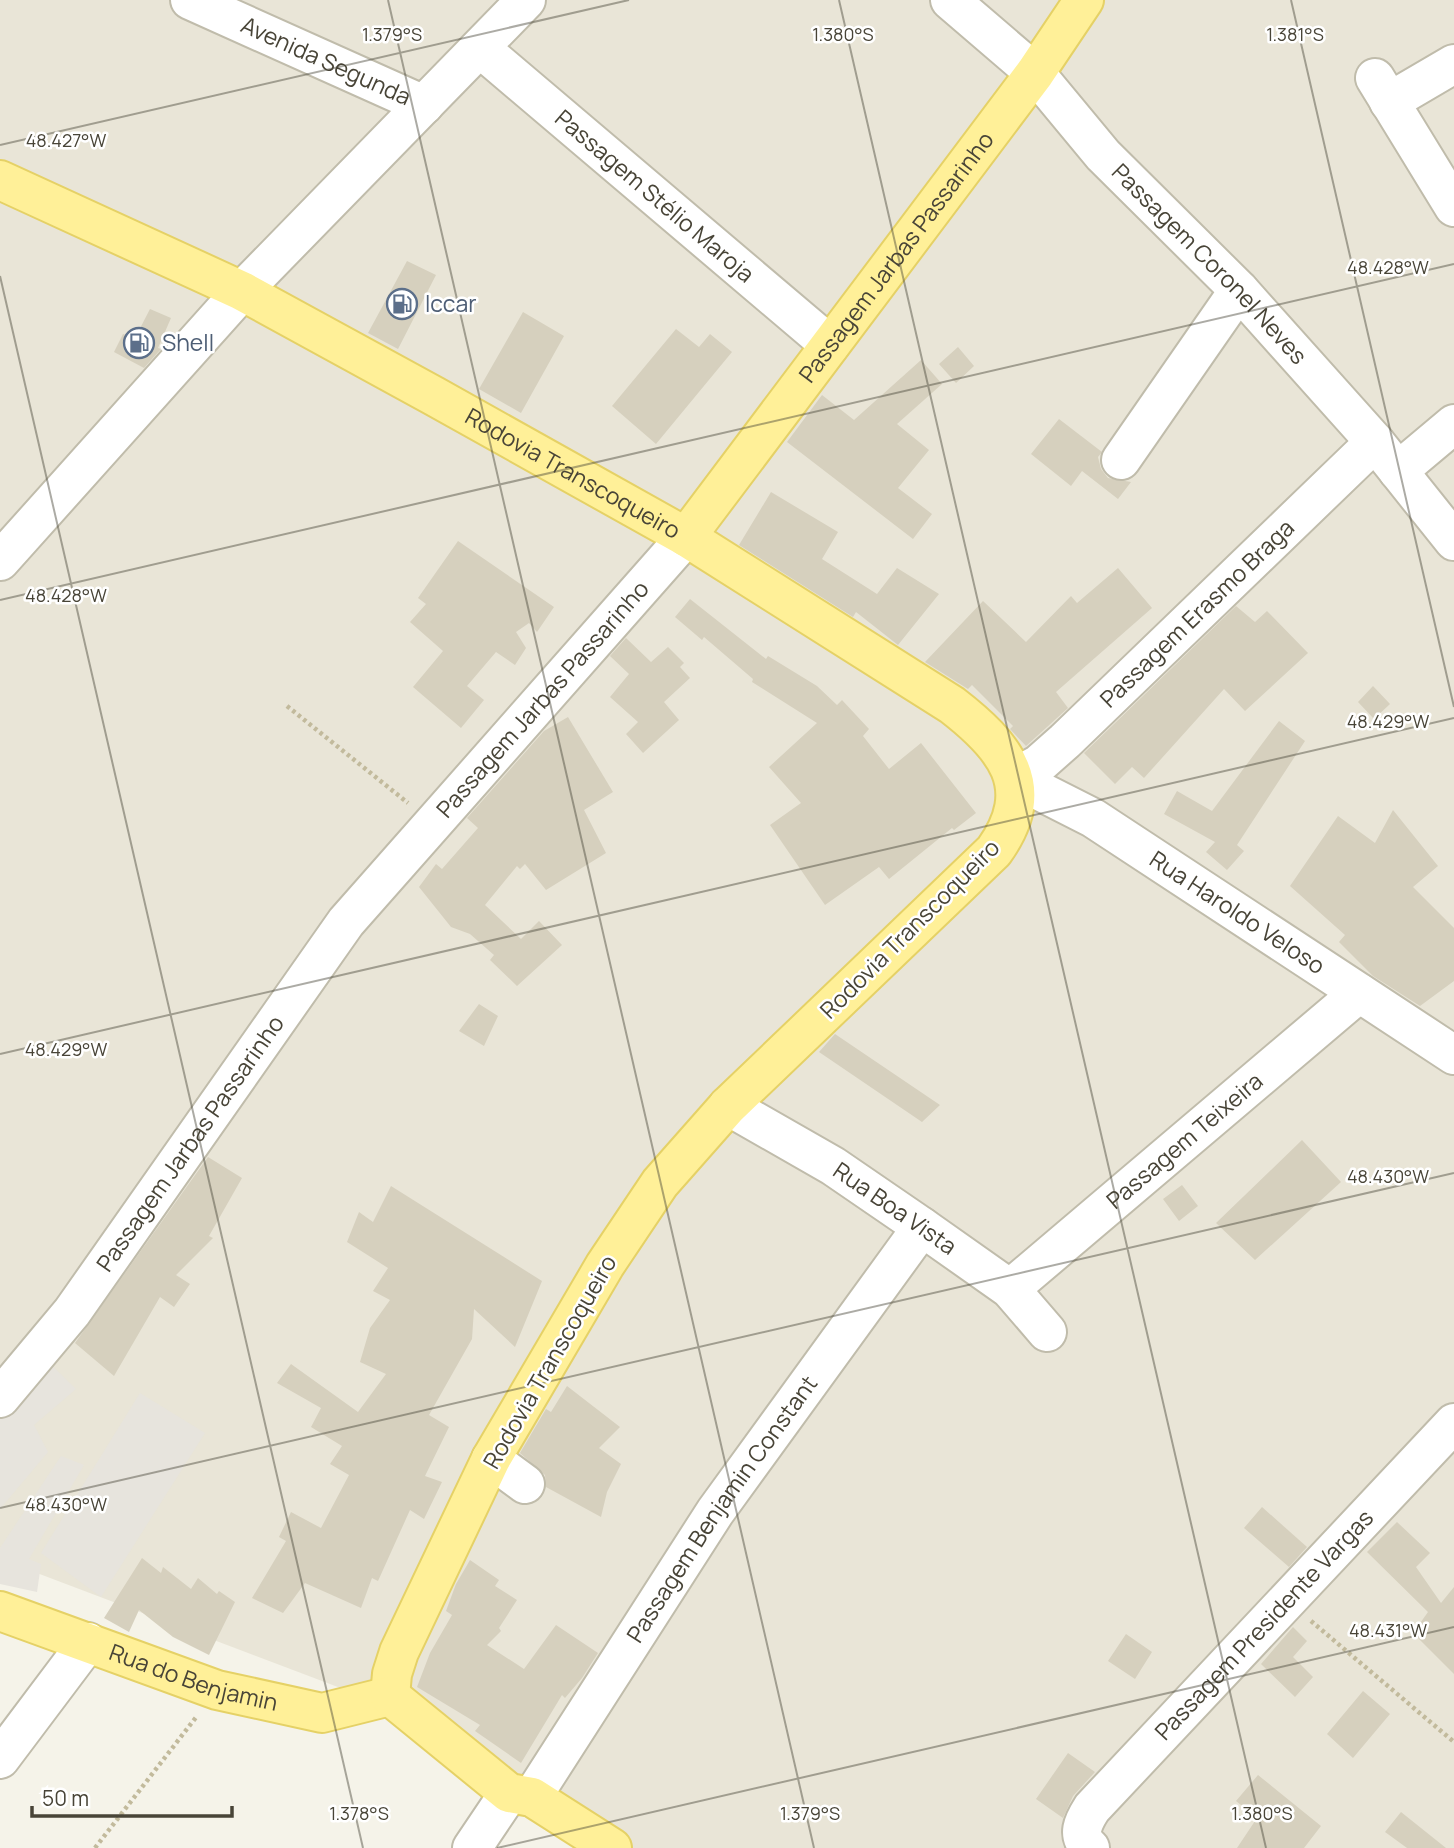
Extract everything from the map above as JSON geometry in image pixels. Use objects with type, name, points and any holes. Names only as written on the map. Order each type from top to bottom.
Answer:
[{"type":"main road","name":"Passagem Jarbas Passarinho","points":[[685,537],[1035,73],[1084,0]]},
{"type":"main road","name":"Rodovia Transcoqueiro","points":[[0,180],[242,291],[685,537],[952,705],[983,729],[1003,752],[1014,778],[1015,809],[1008,832],[994,851],[729,1106],[660,1183],[605,1265],[491,1459],[400,1652],[390,1696]]},
{"type":"main road","name":"Rua do Benjamin","points":[[0,1611],[217,1689],[322,1713],[390,1696]]},
{"type":"main road","points":[[390,1696],[520,1795],[612,1848]]},
{"type":"street","name":"Avenida Segunda","points":[[190,0],[424,105]]},
{"type":"street","points":[[0,561],[242,291],[526,0]]},
{"type":"street","name":"Passagem Coronel Neves","points":[[950,0],[1035,73],[1103,155],[1239,290],[1386,456],[1454,541]]},
{"type":"street","name":"Passagem Stélio Maroja","points":[[480,48],[830,345]]},
{"type":"street","points":[[1454,64],[1382,90],[1454,207]]},
{"type":"street","points":[[1121,460],[1239,290]]},
{"type":"street","name":"Passagem Erasmo Braga","points":[[1014,778],[1039,764],[1386,456],[1454,424]]},
{"type":"street","name":"Passagem Jarbas Passarinho","points":[[0,1398],[72,1312],[346,922],[685,537]]},
{"type":"street","name":"Rua Haroldo Veloso","points":[[1014,778],[1093,818],[1454,1055]]},
{"type":"street","name":"Passagem Teixeira","points":[[1010,1289],[1359,993]]},
{"type":"street","name":"Rua Boa Vista","points":[[729,1106],[833,1166],[1010,1289],[1047,1332]]},
{"type":"street","name":"Passagem Benjamin Constant","points":[[472,1848],[520,1795],[715,1512],[922,1227]]},
{"type":"street","name":"Passagem Presidente Vargas","points":[[1085,1840],[1083,1821],[1091,1808],[1454,1423]]},
{"type":"street","points":[[491,1459],[525,1484]]},
{"type":"street","points":[[0,1759],[88,1642]]},
{"type":"path","points":[[287,706],[433,824]]},
{"type":"path","points":[[1287,1600],[1454,1742]]},
{"type":"path","points":[[95,1848],[178,1742]]},
{"type":"shaded area","points":[[0,0],[1454,0],[1454,1848],[594,1848],[359,1695],[0,1559]]},
{"type":"shaded area","points":[[38,1352],[76,1389],[34,1425],[48,1452],[0,1509],[0,1409]]},
{"type":"shaded area","points":[[140,1393],[205,1433],[101,1597],[41,1553]]},
{"type":"shaded area","points":[[61,1456],[84,1465],[29,1559],[41,1564],[37,1592],[0,1584],[0,1548]]},
{"type":"building","name":"Iccar","points":[[407,261],[436,275],[398,349],[368,333]]},
{"type":"building","name":"Shell","points":[[150,309],[171,318],[158,348],[161,349],[144,368],[114,352],[123,334],[135,338]]},
{"type":"building","points":[[523,312],[564,336],[521,413],[479,389]]},
{"type":"building","points":[[676,329],[699,347],[710,334],[732,352],[656,444],[612,406]]},
{"type":"building","points":[[958,347],[974,366],[956,383],[939,364]]},
{"type":"building","points":[[921,360],[942,384],[897,424],[929,450],[898,488],[932,514],[913,539],[787,442],[822,395],[854,420]]},
{"type":"building","points":[[1059,419],[1102,452],[1098,457],[1101,469],[1108,478],[1131,482],[1118,499],[1082,471],[1071,486],[1031,454]]},
{"type":"building","points":[[771,492],[838,532],[822,559],[877,594],[897,568],[939,594],[898,645],[856,612],[853,617],[739,545]]},
{"type":"building","points":[[458,541],[554,607],[537,632],[529,623],[516,632],[526,648],[515,665],[496,652],[467,686],[484,700],[461,728],[413,687],[443,651],[410,622],[426,604],[418,598]]},
{"type":"building","points":[[1118,568],[1152,608],[1056,692],[1068,708],[1026,746],[1010,729],[1013,726],[972,685],[968,689],[925,662],[983,601],[1026,642],[1071,596],[1077,603]]},
{"type":"building","points":[[690,599],[766,659],[768,656],[817,686],[837,705],[842,700],[869,729],[863,736],[889,769],[921,743],[976,813],[954,830],[952,828],[889,879],[879,867],[825,905],[770,825],[801,803],[769,767],[817,723],[752,682],[753,679],[704,637],[702,640],[675,617]]},
{"type":"building","points":[[1236,606],[1255,622],[1267,611],[1308,653],[1245,711],[1224,689],[1144,778],[1132,767],[1115,784],[1084,753]]},
{"type":"building","points":[[626,638],[651,662],[668,647],[684,663],[680,667],[690,678],[664,702],[679,720],[643,753],[626,734],[638,722],[610,697],[629,674],[610,656]]},
{"type":"building","points":[[1373,686],[1390,704],[1374,719],[1358,702]]},
{"type":"building","points":[[568,717],[613,792],[584,810],[606,853],[546,890],[525,864],[520,869],[517,866],[485,905],[521,939],[539,921],[562,945],[517,986],[490,960],[494,955],[470,934],[451,927],[419,887],[436,864],[442,869],[478,828],[467,818],[544,731]]},
{"type":"building","points":[[1279,721],[1305,741],[1237,845],[1244,851],[1227,870],[1206,852],[1215,842],[1164,814],[1177,791],[1212,811]]},
{"type":"building","points":[[1393,810],[1438,866],[1413,887],[1454,928],[1454,981],[1420,1006],[1373,976],[1339,942],[1345,935],[1290,886],[1338,816],[1375,843]]},
{"type":"building","points":[[479,1004],[498,1016],[484,1046],[459,1031]]},
{"type":"building","points":[[835,1034],[940,1105],[922,1122],[819,1052]]},
{"type":"building","points":[[1302,1140],[1341,1182],[1255,1260],[1216,1223]]},
{"type":"building","points":[[208,1157],[242,1178],[209,1236],[213,1238],[176,1275],[190,1284],[174,1307],[160,1297],[114,1376],[75,1343]]},
{"type":"building","points":[[1182,1185],[1198,1206],[1179,1221],[1163,1199]]},
{"type":"building","points":[[391,1186],[542,1281],[515,1347],[474,1309],[472,1339],[429,1415],[449,1427],[425,1476],[442,1482],[424,1519],[410,1510],[378,1581],[372,1578],[361,1608],[305,1583],[283,1613],[252,1598],[286,1541],[279,1537],[291,1512],[321,1528],[349,1475],[330,1464],[342,1446],[311,1427],[321,1408],[277,1383],[291,1364],[358,1412],[386,1374],[360,1362],[370,1328],[390,1300],[373,1291],[388,1268],[347,1242],[359,1212],[373,1222]]},
{"type":"building","points":[[567,1386],[620,1427],[599,1448],[621,1464],[607,1492],[601,1517],[546,1487],[545,1475],[520,1453],[546,1409],[551,1412]]},
{"type":"building","points":[[1262,1507],[1307,1547],[1289,1567],[1244,1528]]},
{"type":"building","points":[[1397,1522],[1430,1553],[1416,1567],[1441,1603],[1454,1587],[1454,1674],[1413,1633],[1428,1612],[1367,1552]]},
{"type":"building","points":[[142,1558],[161,1573],[163,1567],[191,1589],[198,1578],[217,1594],[219,1591],[235,1602],[209,1655],[173,1637],[139,1610],[129,1632],[104,1618]]},
{"type":"building","points":[[470,1560],[499,1580],[495,1586],[517,1600],[499,1628],[501,1631],[487,1645],[524,1669],[556,1625],[598,1653],[565,1698],[562,1695],[521,1763],[475,1731],[480,1725],[417,1687],[430,1653],[452,1615],[446,1611],[456,1584]]},
{"type":"building","points":[[1293,1627],[1307,1641],[1293,1657],[1313,1677],[1295,1697],[1261,1664]]},
{"type":"building","points":[[1126,1634],[1152,1652],[1135,1679],[1108,1661]]},
{"type":"building","points":[[1363,1691],[1390,1714],[1353,1758],[1327,1734]]},
{"type":"building","points":[[1068,1753],[1095,1772],[1073,1796],[1063,1818],[1036,1799]]},
{"type":"building","points":[[1258,1775],[1321,1826],[1304,1848],[1237,1848],[1257,1818],[1236,1801]]},
{"type":"building","points":[[1401,1812],[1446,1848],[1407,1848],[1385,1832]]},
{"type":"place","name":"Iccar","points":[[402,304]]},
{"type":"place","name":"Shell","points":[[139,343]]}]
